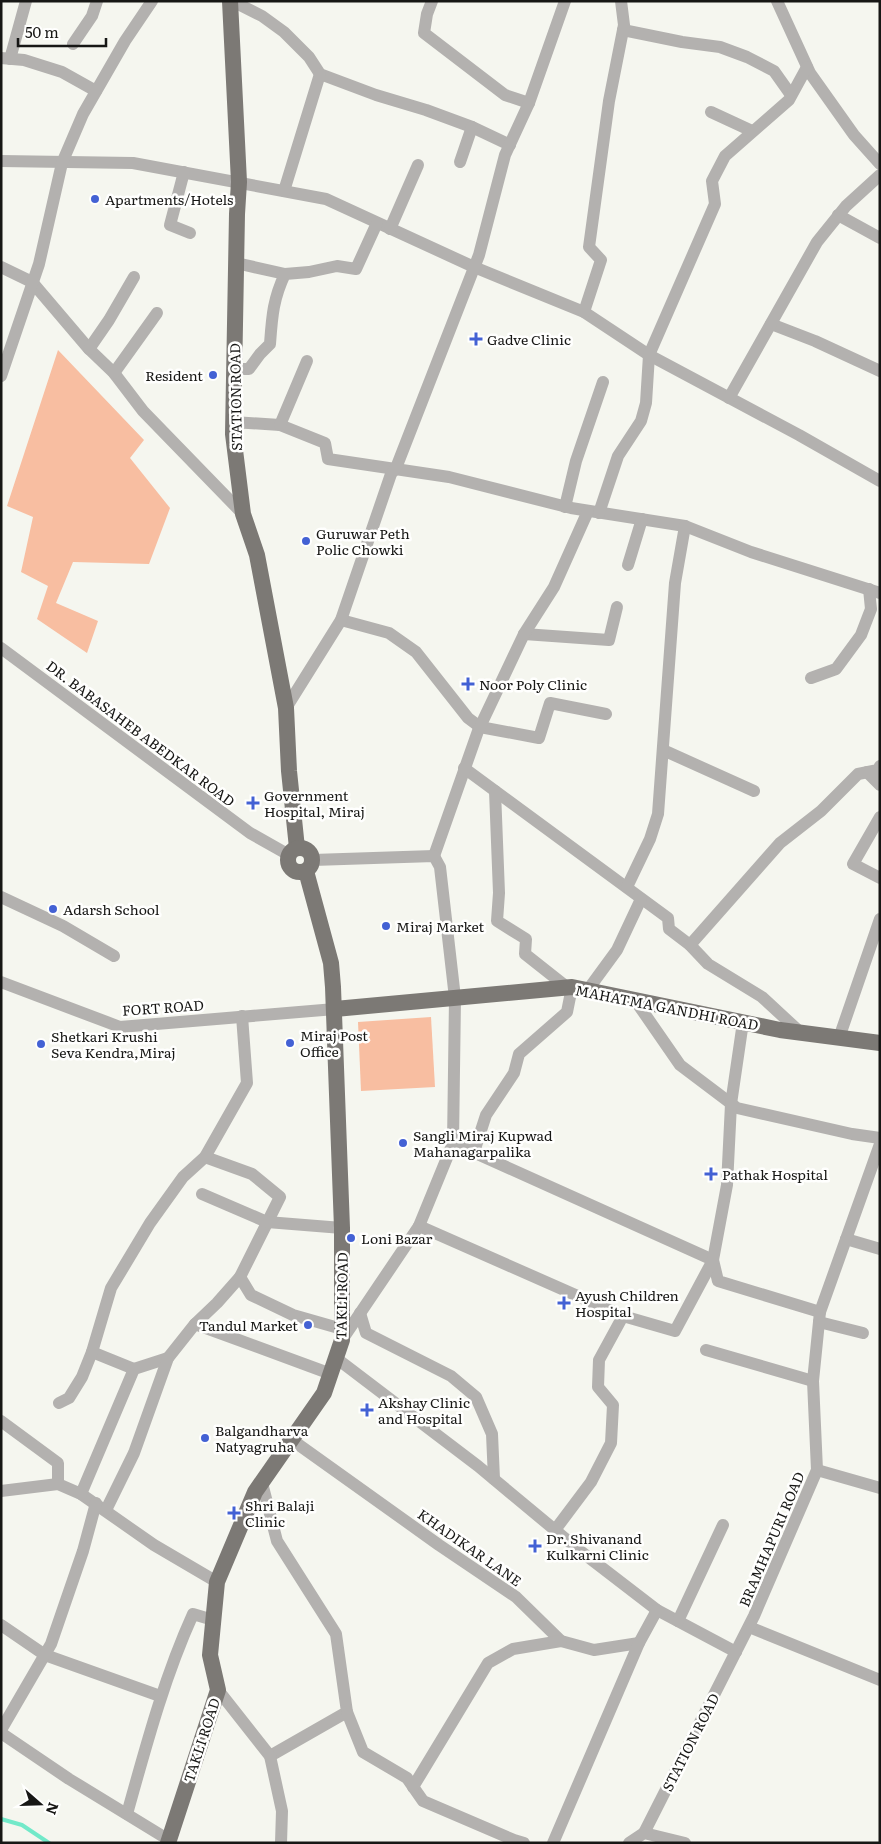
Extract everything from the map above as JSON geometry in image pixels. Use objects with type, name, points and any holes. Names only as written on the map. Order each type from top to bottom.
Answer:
[{"type":"main road","name":"STATION ROAD","points":[[231,1],[239,182],[233,422],[243,514],[257,555],[286,708],[293,851]]},
{"type":"main road","points":[[293,851],[308,850],[309,865]]},
{"type":"main road","name":"TAKLI ROAD","points":[[169,1841],[218,1690],[210,1655],[217,1582],[255,1492],[324,1393],[342,1335],[342,1228],[335,1009],[331,963],[309,865]]},
{"type":"main road","name":"MAHATMA GANDHI ROAD","points":[[335,1009],[576,989],[802,1033],[880,1043]]},
{"type":"street","points":[[26,1],[6,58],[24,60],[62,72],[96,92]]},
{"type":"street","points":[[73,44],[92,16],[97,1]]},
{"type":"street","points":[[1,376],[39,264],[62,163],[83,114],[125,41],[152,1]]},
{"type":"street","points":[[231,1],[262,16],[284,32],[309,57],[320,74],[472,127],[510,145]]},
{"type":"street","points":[[432,1],[427,14],[424,33],[505,95],[528,103]]},
{"type":"street","points":[[286,708],[341,620],[392,474],[396,468],[479,255],[505,155],[528,103],[565,1]]},
{"type":"street","points":[[584,312],[601,260],[589,246],[609,101],[623,30],[621,1]]},
{"type":"street","points":[[783,4],[807,67],[854,136],[880,164]]},
{"type":"street","points":[[623,30],[682,42],[720,47],[747,57],[774,71],[791,95]]},
{"type":"street","points":[[240,1277],[251,1296],[342,1335],[360,1313],[419,1226],[453,1144],[455,998],[440,867],[434,856],[480,727],[524,634],[554,587],[594,512],[618,456],[641,421],[646,403],[649,355],[715,204],[712,181],[725,156],[789,100],[807,67]]},
{"type":"street","points":[[284,191],[320,74]]},
{"type":"street","points":[[711,112],[752,132]]},
{"type":"street","points":[[460,162],[472,127]]},
{"type":"street","points":[[1,161],[133,163],[326,199],[474,267],[584,312],[649,355],[799,435],[880,481]]},
{"type":"street","points":[[390,228],[418,165]]},
{"type":"street","points":[[184,172],[170,225],[190,233]]},
{"type":"street","points":[[730,398],[817,242],[846,206],[880,175]]},
{"type":"street","points":[[838,216],[880,238]]},
{"type":"street","points":[[236,263],[286,274],[309,272],[337,266],[356,269],[377,223]]},
{"type":"street","points":[[1,267],[32,282],[89,349],[114,373],[143,411],[243,514]]},
{"type":"street","points":[[234,369],[249,369],[270,344],[277,292],[286,274]]},
{"type":"street","points":[[89,349],[109,320],[134,277]]},
{"type":"street","points":[[114,373],[157,313]]},
{"type":"street","points":[[771,324],[815,341],[880,371]]},
{"type":"street","points":[[280,425],[308,361]]},
{"type":"street","points":[[565,507],[576,461],[603,382]]},
{"type":"street","points":[[233,422],[280,425],[326,443],[328,459],[449,477],[565,507],[685,526],[751,552],[874,591],[871,609],[861,635],[836,669],[811,678]]},
{"type":"street","points":[[628,565],[642,519]]},
{"type":"street","points":[[627,887],[650,839],[658,814],[675,583],[685,526]]},
{"type":"street","points":[[524,634],[609,640],[617,607]]},
{"type":"street","points":[[341,620],[389,632],[416,652],[468,718],[480,727],[539,738],[550,703],[606,714]]},
{"type":"street","name":"DR. BABASAHEB ABEDKAR ROAD","points":[[1,648],[250,833],[293,851]]},
{"type":"street","points":[[663,750],[754,791]]},
{"type":"street","points":[[690,945],[780,843],[820,811],[858,774],[878,770],[880,766]]},
{"type":"street","points":[[464,768],[668,918],[669,929],[690,945],[708,964],[762,997],[802,1033]]},
{"type":"street","points":[[868,772],[880,785]]},
{"type":"street","points":[[495,791],[499,893],[496,921],[526,939],[525,954],[576,989]]},
{"type":"street","points":[[880,817],[853,864],[880,878]]},
{"type":"street","points":[[309,865],[434,856]]},
{"type":"street","points":[[1,897],[63,926],[114,956]]},
{"type":"street","points":[[474,1152],[486,1115],[514,1074],[519,1054],[567,1012],[576,989],[617,950],[642,899]]},
{"type":"street","points":[[839,1038],[880,918]]},
{"type":"street","name":"FORT ROAD","points":[[1,982],[120,1027],[335,1009]]},
{"type":"street","points":[[635,1000],[680,1065],[737,1108],[852,1134],[880,1138]]},
{"type":"street","points":[[59,1403],[70,1398],[82,1378],[92,1352],[111,1288],[150,1224],[183,1177],[205,1156],[247,1083],[242,1016]]},
{"type":"street","points":[[419,1226],[622,1316],[675,1331],[713,1260],[727,1185],[731,1104],[743,1022]]},
{"type":"street","points":[[453,1144],[713,1260]]},
{"type":"street","name":"BRAMHAPURI ROAD","points":[[736,1652],[749,1627],[817,1470],[812,1381],[820,1317],[880,1144]]},
{"type":"street","points":[[169,1841],[69,1779],[1,1731],[51,1644],[101,1507],[134,1453],[168,1358],[195,1324],[217,1304],[240,1277],[280,1197],[252,1174],[205,1156]]},
{"type":"street","points":[[202,1194],[267,1222],[342,1228]]},
{"type":"street","points":[[846,1239],[880,1249]]},
{"type":"street","points":[[713,1260],[718,1280],[863,1333]]},
{"type":"street","points":[[360,1313],[366,1332],[451,1376],[476,1397],[492,1434],[494,1479]]},
{"type":"street","points":[[555,1530],[591,1482],[611,1443],[613,1406],[598,1387],[599,1360],[622,1316]]},
{"type":"street","points":[[195,1324],[331,1374]]},
{"type":"street","points":[[706,1350],[812,1381]]},
{"type":"street","points":[[92,1352],[134,1369],[168,1358]]},
{"type":"street","points":[[336,1358],[494,1479],[656,1610],[736,1652]]},
{"type":"street","points":[[81,1494],[134,1369]]},
{"type":"street","points":[[1,1421],[58,1463],[58,1484]]},
{"type":"street","name":"KHADIKAR LANE","points":[[292,1440],[439,1545],[516,1597],[561,1641],[594,1650],[638,1643]]},
{"type":"street","points":[[817,1470],[880,1488]]},
{"type":"street","points":[[262,1483],[277,1541],[336,1634],[346,1712],[363,1752],[407,1778],[423,1802],[524,1843]]},
{"type":"street","points":[[1,1492],[58,1484],[81,1494],[154,1545],[217,1582]]},
{"type":"street","points":[[678,1621],[723,1525]]},
{"type":"street","points":[[552,1843],[638,1643],[656,1610]]},
{"type":"street","points":[[127,1814],[160,1696],[180,1642],[193,1614],[213,1620]]},
{"type":"street","points":[[1,1625],[45,1655],[160,1696]]},
{"type":"street","points":[[749,1627],[880,1680]]},
{"type":"street","points":[[413,1787],[488,1663],[512,1649],[561,1641]]},
{"type":"street","name":"STATION ROAD","points":[[644,1833],[736,1652]]},
{"type":"street","points":[[218,1690],[270,1756],[282,1811],[281,1843]]},
{"type":"street","points":[[270,1756],[346,1712]]},
{"type":"street","points":[[629,1843],[644,1833],[685,1843]]},
{"type":"shaded area","points":[[58,350],[144,440],[130,458],[170,508],[149,564],[73,562],[56,603],[98,621],[87,653],[37,619],[48,586],[21,572],[33,517],[7,506]]},
{"type":"shaded area","points":[[431,1017],[435,1087],[361,1091],[358,1022]]},
{"type":"waterway","points":[[1,1819],[22,1825],[49,1843]]},
{"type":"place","name":"Apartments/Hotels","points":[[95,199]]},
{"type":"place","name":"Gadve Clinic","points":[[476,339]]},
{"type":"place","name":"Resident","points":[[213,375]]},
{"type":"place","name":"Guruwar Peth Polic Chowki","points":[[306,541]]},
{"type":"place","name":"Noor Poly Clinic","points":[[468,684]]},
{"type":"place","name":"Government Hospital, Miraj","points":[[253,803]]},
{"type":"place","name":"Adarsh School","points":[[53,909]]},
{"type":"place","name":"Miraj Market","points":[[386,926]]},
{"type":"place","name":"Miraj Post Office","points":[[290,1043]]},
{"type":"place","name":"Shetkari Krushi Seva Kendra,Miraj","points":[[41,1044]]},
{"type":"place","name":"Sangli Miraj Kupwad Mahanagarpalika","points":[[403,1143]]},
{"type":"place","name":"Pathak Hospital","points":[[711,1174]]},
{"type":"place","name":"Loni Bazar","points":[[351,1238]]},
{"type":"place","name":"Ayush Children Hospital","points":[[564,1303]]},
{"type":"place","name":"Tandul Market","points":[[308,1325]]},
{"type":"place","name":"Akshay Clinic and Hospital","points":[[367,1410]]},
{"type":"place","name":"Balgandharva Natyagruha","points":[[205,1438]]},
{"type":"place","name":"Shri Balaji Clinic","points":[[234,1513]]},
{"type":"place","name":"Dr. Shivanand Kulkarni Clinic","points":[[535,1546]]}]
